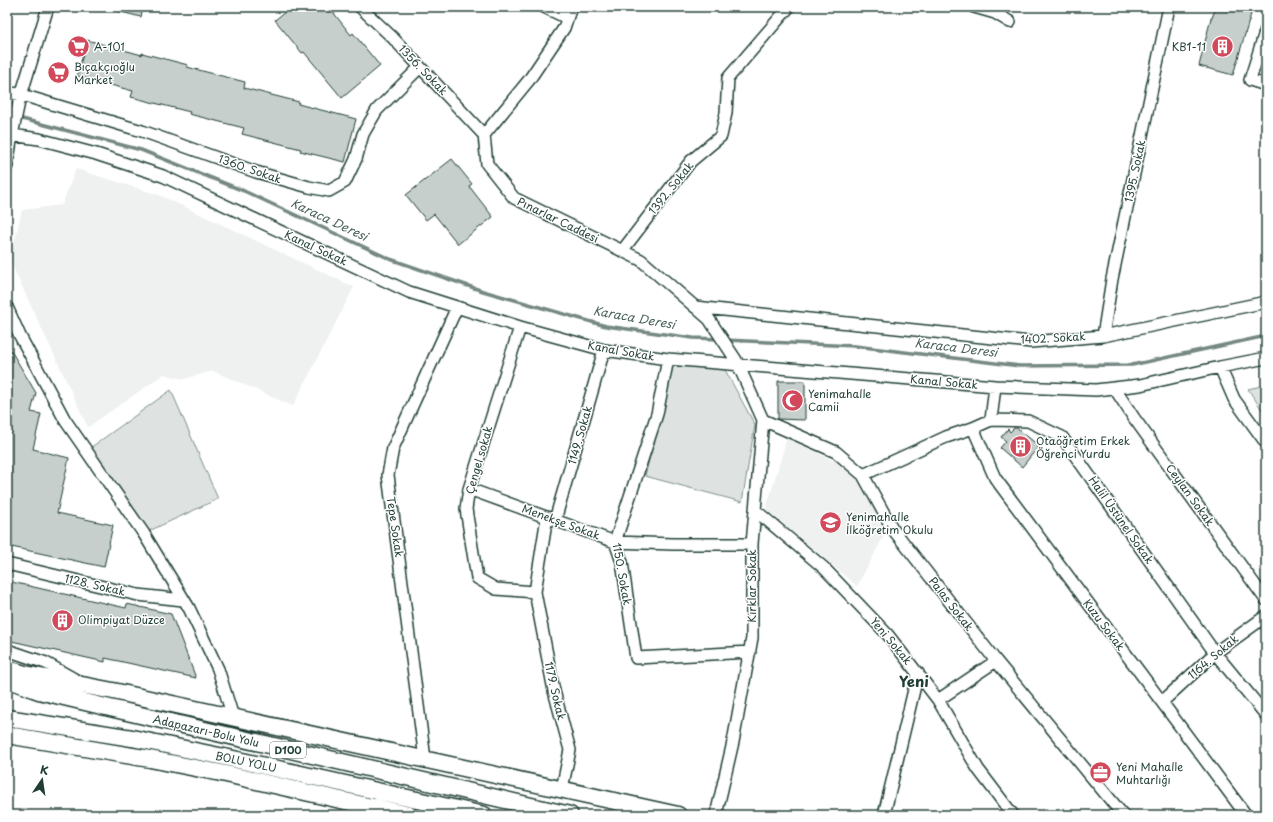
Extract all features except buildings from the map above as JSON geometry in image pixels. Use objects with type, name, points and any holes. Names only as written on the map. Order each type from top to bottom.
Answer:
[{"type":"highway","points":[[7,669],[234,717],[678,815]]},
{"type":"highway","name":"Adapazarı-Bolu Yolu","points":[[7,679],[39,691],[570,815]]},
{"type":"highway","name":"BOLU YOLU","points":[[7,718],[132,738],[484,815]]},
{"type":"highway","points":[[189,727],[344,742]]},
{"type":"highway","points":[[7,735],[150,759],[226,774],[409,815]]},
{"type":"highway","points":[[176,748],[327,796],[385,810]]},
{"type":"street","points":[[7,166],[12,135],[21,98],[48,7]]},
{"type":"street","name":"1356. Sokak","points":[[360,7],[392,37],[484,135]]},
{"type":"street","points":[[544,7],[567,18]]},
{"type":"street","points":[[484,135],[529,80],[564,28],[571,7]]},
{"type":"street","name":"1392. Sokak","points":[[622,251],[691,161],[721,136],[726,113],[728,78],[789,7]]},
{"type":"street","points":[[974,7],[995,13],[1010,22]]},
{"type":"street","name":"1395. Sokak","points":[[1103,336],[1112,279],[1169,7]]},
{"type":"street","points":[[1266,29],[1250,80],[1266,85]]},
{"type":"street","name":"1360. Sokak","points":[[7,92],[21,98],[142,130],[256,172],[329,191],[345,182],[356,158],[363,134],[377,110],[420,67]]},
{"type":"street","name":"Kanal Sokak","points":[[12,135],[38,139],[163,176],[409,292],[520,328],[604,350],[668,359],[737,362],[996,386],[1096,390],[1140,385],[1266,358]]},
{"type":"street","name":"Pınarlar Caddesi","points":[[484,135],[487,164],[514,198],[641,260],[709,319],[737,362]]},
{"type":"street","name":"1402. Sokak","points":[[695,307],[1031,342],[1103,336],[1266,302]]},
{"type":"street","points":[[7,307],[20,336],[65,420],[144,534],[183,600],[218,669],[234,717]]},
{"type":"street","name":"Tepe Sokak","points":[[425,759],[388,475],[393,448],[457,307]]},
{"type":"street","name":"Çengel sokak","points":[[520,328],[469,490],[466,509],[476,578],[496,589],[535,592]]},
{"type":"street","name":"1149. Sokak","points":[[551,518],[604,350]]},
{"type":"street","name":"1150. Sokak","points":[[668,359],[657,414],[615,542],[622,562],[636,658],[750,652]]},
{"type":"street","name":"Kırklar Sokak","points":[[716,815],[733,742],[752,638],[752,544],[763,420],[737,362]]},
{"type":"street","points":[[1220,367],[1234,399],[1266,443]]},
{"type":"street","points":[[991,420],[996,386]]},
{"type":"street","name":"Ceylan Sokak","points":[[1115,389],[1134,418],[1266,600]]},
{"type":"street","name":"Palas Sokak","points":[[763,420],[836,452],[863,475],[892,528],[996,661],[1123,815]]},
{"type":"street","name":"Halil Üstünel Sokak","points":[[863,475],[946,437],[991,420],[1028,421],[1062,437],[1215,653],[1266,715]]},
{"type":"street","name":"Kuzu Sokak","points":[[973,428],[995,478],[1246,815]]},
{"type":"street","name":"Menekşe Sokak","points":[[469,490],[615,542],[752,544]]},
{"type":"street","name":"Yeni Sokak","points":[[755,510],[824,568],[888,635],[938,700],[978,769],[1013,815]]},
{"type":"street","points":[[535,592],[551,518]]},
{"type":"street","name":"1128. Sokak","points":[[7,564],[138,595],[183,600]]},
{"type":"street","name":"1179. Sokak","points":[[535,592],[554,691],[570,750],[562,790]]},
{"type":"street","name":"1164. Sokak","points":[[1162,702],[1215,653],[1266,616]]},
{"type":"street","points":[[7,650],[46,663],[87,686]]},
{"type":"street","points":[[938,700],[996,661]]},
{"type":"street","points":[[884,815],[918,673]]},
{"type":"shaded area","points":[[76,169],[159,195],[354,287],[293,406],[213,371],[184,379],[164,374],[88,427],[10,261],[22,210],[62,205]]},
{"type":"shaded area","points":[[673,365],[724,368],[755,425],[742,502],[645,476]]},
{"type":"shaded area","points":[[1266,385],[1266,416],[1248,389]]},
{"type":"shaded area","points":[[171,390],[218,499],[149,531],[90,448]]},
{"type":"shaded area","name":"Yenimahalle İlköğretim Okulu","points":[[787,438],[838,463],[857,479],[871,501],[884,536],[857,586],[766,509]]},
{"type":"waterway","name":"Karaca Deresi","points":[[7,115],[141,150],[244,191],[390,259],[483,291],[606,326],[693,338],[719,339]]},
{"type":"waterway","name":"Karaca Deresi","points":[[725,340],[855,346],[1020,366],[1132,365],[1266,336]]},
{"type":"place","name":"A-101","points":[[78,47]]},
{"type":"place","name":"KB1-11","points":[[1222,47]]},
{"type":"place","name":"Bıçakçıoğlu Market","points":[[59,73]]},
{"type":"place","name":"Yenimahalle Camii","points":[[792,400]]},
{"type":"place","name":"Otaöğretim Erkek Öğrenci Yurdu","points":[[1020,447]]},
{"type":"place","name":"Yenimahalle İlköğretim Okulu","points":[[831,523]]},
{"type":"place","name":"Olimpiyat Düzce","points":[[62,620]]},
{"type":"place","name":"Yeni Mahalle Muhtarlığı","points":[[1100,773]]},
{"type":"district","name":"Yeni","points":[[914,682]]}]
